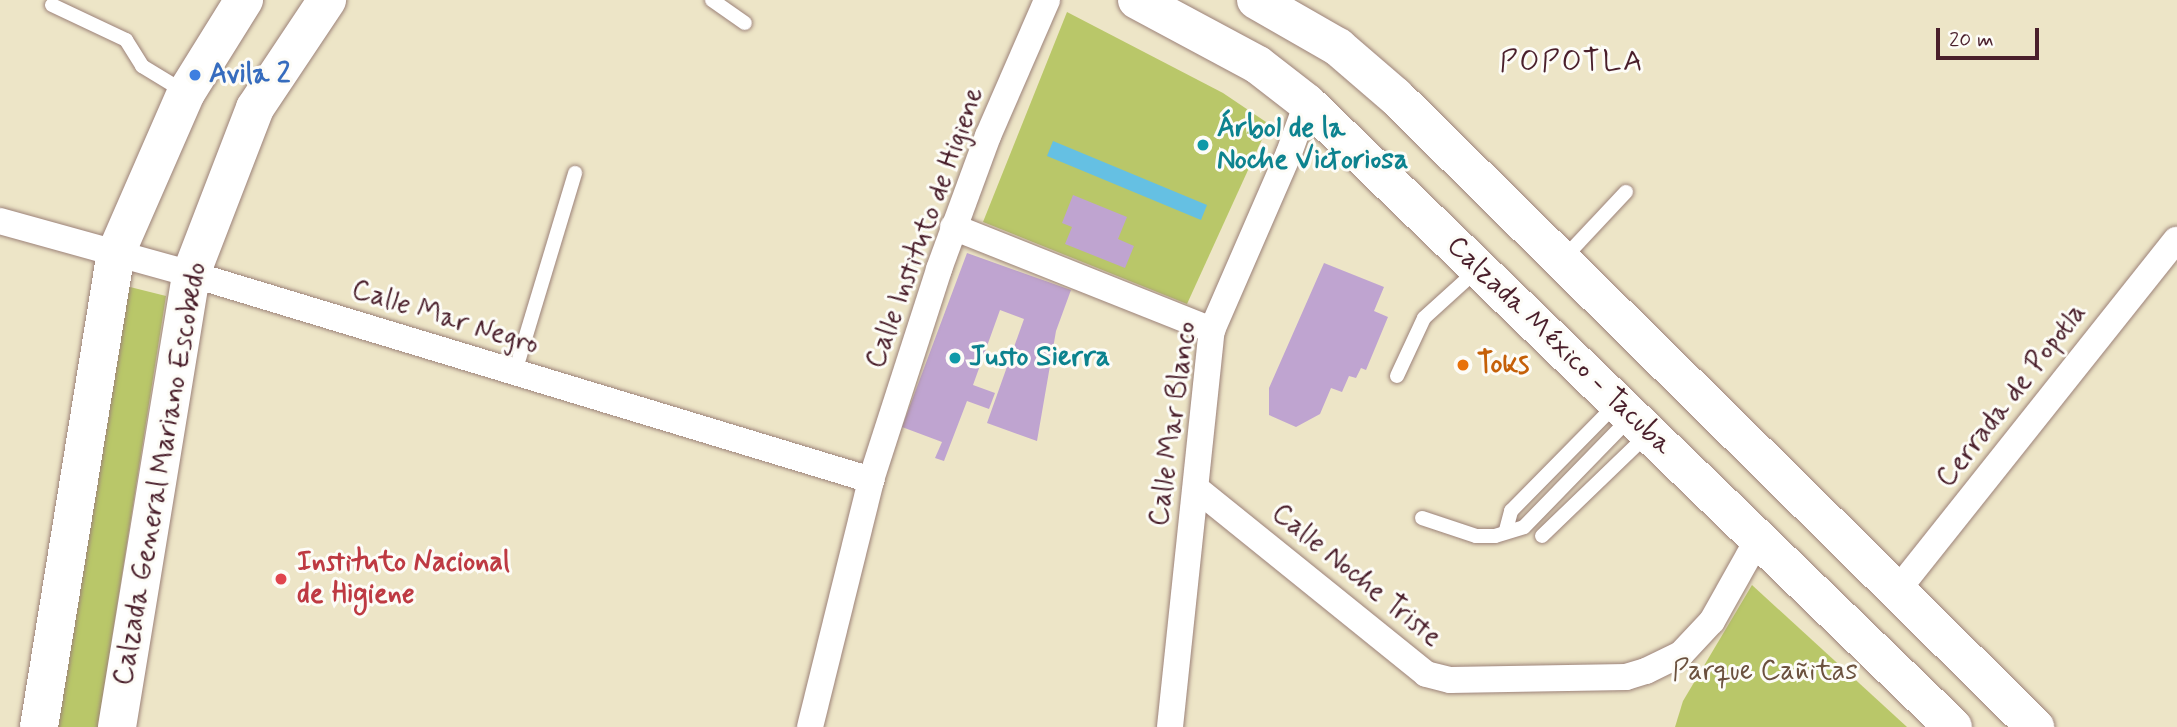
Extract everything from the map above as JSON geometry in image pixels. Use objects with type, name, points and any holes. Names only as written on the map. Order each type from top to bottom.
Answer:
[{"type":"main road","points":[[39,727],[116,253],[186,93],[244,0]]},
{"type":"main road","name":"Calzada General Mariano Escobedo","points":[[117,727],[191,274],[255,108],[327,0]]},
{"type":"main road","name":"Calzada México - Tacuba","points":[[1137,0],[1258,65],[1307,103],[1953,727]]},
{"type":"main road","points":[[1256,0],[1338,47],[1395,96],[2035,727]]},
{"type":"street","name":"Calle Instituto de Higiene","points":[[810,727],[871,480],[953,227],[1047,0]]},
{"type":"street","name":"Calle Mar Blanco","points":[[1170,727],[1212,330],[1289,153],[1307,103]]},
{"type":"street","name":"Calle Mar Negro","points":[[0,221],[191,274],[871,480]]},
{"type":"street","points":[[953,227],[1212,330]]},
{"type":"street","name":"Cerrada de Popotla","points":[[1896,592],[2176,240]]},
{"type":"street","name":"Calle Noche Triste","points":[[1197,489],[1426,674],[1450,680],[1626,677],[1646,671],[1681,654],[1712,621],[1758,539]]},
{"type":"lane","points":[[712,0],[745,23]]},
{"type":"lane","points":[[52,5],[126,40],[142,66],[186,93]]},
{"type":"lane","points":[[515,372],[575,173]]},
{"type":"lane","points":[[1562,260],[1626,192]]},
{"type":"lane","points":[[1397,376],[1424,318],[1479,269]]},
{"type":"lane","points":[[1422,518],[1476,536],[1494,536],[1506,530],[1524,527],[1633,417]]},
{"type":"lane","points":[[1506,530],[1511,511],[1633,417]]},
{"type":"lane","points":[[1542,536],[1633,417]]},
{"type":"green space","points":[[1067,12],[1223,93],[1269,124],[1187,304],[983,222]]},
{"type":"green space","points":[[122,285],[166,296],[98,727],[50,727]]},
{"type":"green space","name":"Parque Cañitas","points":[[1752,585],[1907,727],[1675,727],[1683,701]]},
{"type":"water","points":[[1053,141],[1207,205],[1201,220],[1047,156]]},
{"type":"building","points":[[1073,195],[1127,217],[1118,239],[1134,246],[1125,268],[1065,244],[1072,227],[1062,223]]},
{"type":"building","name":"Justo Sierra","points":[[967,253],[1071,290],[1056,331],[1037,441],[987,423],[1024,319],[1000,310],[973,385],[995,393],[989,409],[967,401],[944,461],[935,458],[942,442],[902,427]]},
{"type":"building","points":[[1324,263],[1384,287],[1374,311],[1388,317],[1366,370],[1361,368],[1356,378],[1349,376],[1342,392],[1331,388],[1320,414],[1296,427],[1269,415],[1269,388]]},
{"type":"place","name":"Avila 2","points":[[195,75]]},
{"type":"place","name":"Árbol de la Noche Victoriosa","points":[[1203,145]]},
{"type":"place","name":"Justo Sierra","points":[[955,358]]},
{"type":"place","name":"Toks","points":[[1463,365]]},
{"type":"place","name":"Instituto Nacional de Higiene","points":[[281,579]]},
{"type":"district","name":"POPOTLA","points":[[1572,62]]}]
